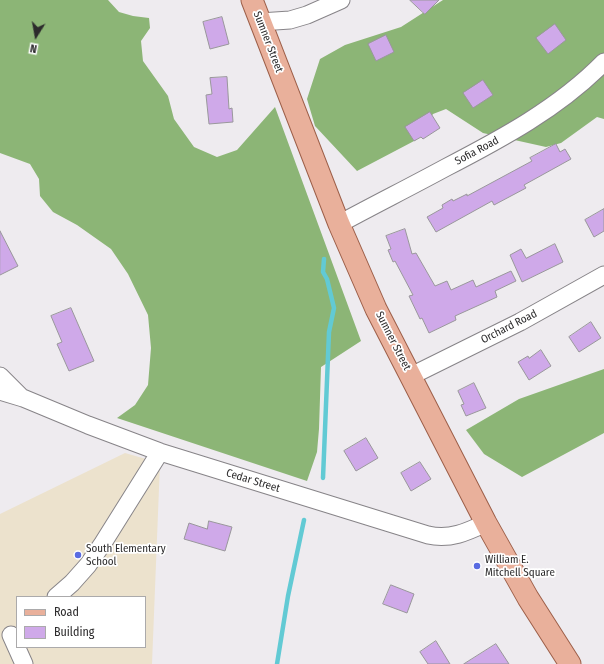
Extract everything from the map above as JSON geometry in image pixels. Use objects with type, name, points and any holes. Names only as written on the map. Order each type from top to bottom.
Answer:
[{"type":"main road","name":"Sumner Street","points":[[252,0],[339,224],[376,309],[486,523],[528,598],[570,664]]},
{"type":"street","points":[[260,22],[290,20],[307,15],[340,0]]},
{"type":"street","name":"Sofia Road","points":[[339,224],[501,139],[549,107],[594,72],[604,62]]},
{"type":"street","name":"Orchard Road","points":[[411,376],[520,322],[604,275]]},
{"type":"street","name":"Cedar Street","points":[[0,376],[23,398]]},
{"type":"street","name":"Cedar Street","points":[[0,392],[23,398],[88,425],[160,452],[435,537],[458,535],[486,523]]},
{"type":"street","points":[[57,596],[72,583],[88,565],[103,544],[160,452]]},
{"type":"street","points":[[9,636],[24,664]]},
{"type":"shaded area","name":"South Elementary School","points":[[125,453],[160,463],[152,664],[0,664],[0,514]]},
{"type":"green space","points":[[0,0],[108,0],[119,12],[149,18],[150,28],[141,41],[143,61],[168,96],[174,119],[194,147],[217,157],[237,150],[275,107],[361,341],[321,367],[317,452],[307,481],[117,418],[135,405],[148,385],[151,348],[148,315],[128,274],[111,249],[77,225],[53,212],[40,196],[39,179],[30,164],[0,153]]},
{"type":"green space","points":[[443,0],[604,0],[604,119],[597,117],[561,143],[546,147],[483,133],[446,109],[433,114],[416,140],[357,171],[315,126],[307,99],[320,59],[345,45],[401,27]]},
{"type":"green space","points":[[604,369],[604,433],[522,477],[484,454],[466,430],[519,399]]},
{"type":"building","points":[[410,0],[439,0],[425,14]]},
{"type":"building","points":[[222,17],[229,44],[210,49],[203,22]]},
{"type":"building","points":[[555,24],[566,40],[548,54],[536,38]]},
{"type":"building","points":[[386,35],[394,52],[376,61],[368,44]]},
{"type":"building","points":[[227,77],[229,109],[232,108],[233,122],[209,124],[206,95],[212,94],[210,78]]},
{"type":"building","points":[[483,80],[493,95],[473,108],[463,93]]},
{"type":"building","points":[[430,112],[440,128],[423,139],[421,137],[414,141],[405,127]]},
{"type":"building","points":[[556,144],[560,152],[565,149],[571,159],[524,185],[526,188],[494,205],[492,201],[436,232],[427,217],[443,208],[442,205],[452,199],[453,201],[467,194],[467,196],[532,161],[530,158]]},
{"type":"building","points":[[604,209],[604,231],[594,237],[585,220]]},
{"type":"building","points":[[405,229],[412,254],[416,253],[435,286],[447,281],[451,290],[473,280],[476,287],[511,271],[516,281],[495,291],[497,297],[455,316],[456,320],[429,333],[422,318],[420,319],[409,296],[413,295],[395,261],[393,262],[388,250],[391,249],[386,236]]},
{"type":"building","points":[[0,231],[18,266],[0,275]]},
{"type":"building","points":[[555,244],[563,262],[522,282],[510,255],[521,249],[526,258]]},
{"type":"building","points":[[71,308],[94,361],[69,371],[57,344],[62,342],[51,316]]},
{"type":"building","points":[[591,322],[601,338],[579,352],[569,337]]},
{"type":"building","points":[[541,350],[551,366],[529,380],[518,362],[528,356],[529,358]]},
{"type":"building","points":[[474,383],[486,408],[466,416],[461,405],[464,404],[458,391]]},
{"type":"building","points":[[366,438],[378,458],[356,471],[344,451]]},
{"type":"building","points":[[420,462],[431,479],[411,491],[401,473]]},
{"type":"building","points":[[209,521],[232,527],[225,551],[184,539],[189,523],[207,529]]},
{"type":"building","points":[[391,585],[414,594],[407,613],[383,604]]},
{"type":"building","points":[[436,641],[450,664],[428,664],[420,652]]},
{"type":"building","points":[[496,644],[509,664],[464,664]]},
{"type":"waterway","points":[[323,478],[329,332],[334,308],[327,279],[323,272],[324,259]]},
{"type":"waterway","points":[[277,664],[288,596],[304,520]]},
{"type":"place","name":"South Elementary School","points":[[78,555]]},
{"type":"place","name":"William E. Mitchell Square","points":[[477,566]]}]
